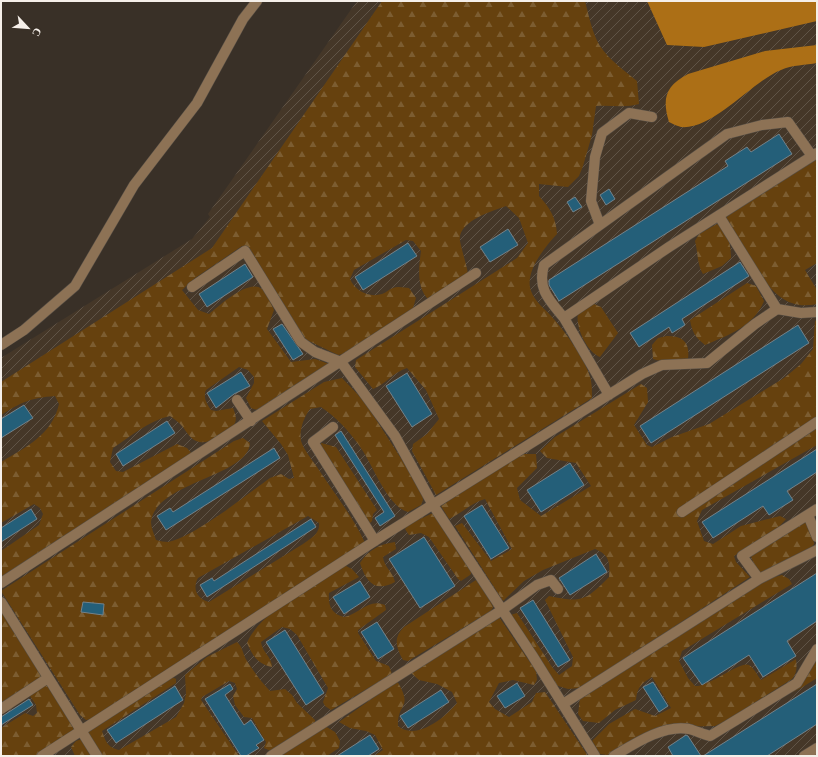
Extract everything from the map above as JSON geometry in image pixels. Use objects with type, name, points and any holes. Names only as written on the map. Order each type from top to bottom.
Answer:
[{"type":"lane","points":[[1,344],[24,330],[75,286],[134,185],[197,103],[243,19],[257,1]]},
{"type":"lane","points":[[600,225],[590,201],[595,157],[602,133],[629,114],[652,117]]},
{"type":"lane","points":[[564,318],[669,247],[814,155],[788,122],[762,125],[727,134],[544,265],[541,275],[546,296],[564,318],[609,395]]},
{"type":"lane","points":[[719,216],[777,308],[801,313],[817,312]]},
{"type":"lane","points":[[192,287],[245,251],[301,342],[314,352],[341,362],[395,436],[434,505],[595,756]]},
{"type":"lane","points":[[1,583],[476,273]]},
{"type":"lane","points":[[42,756],[375,541],[642,374],[662,365],[706,363],[777,308]]},
{"type":"lane","points":[[237,400],[251,421]]},
{"type":"lane","points":[[682,512],[817,422]]},
{"type":"lane","points":[[333,427],[313,442],[375,541]]},
{"type":"lane","points":[[759,580],[742,556],[817,509]]},
{"type":"lane","points":[[808,515],[817,537]]},
{"type":"lane","points":[[562,704],[759,580],[817,550]]},
{"type":"lane","points":[[271,756],[502,610],[537,585],[551,580],[558,589]]},
{"type":"lane","points":[[1,602],[97,756]]},
{"type":"lane","points":[[614,756],[638,741],[667,730],[688,729],[710,736],[797,683],[817,649]]},
{"type":"lane","points":[[1,708],[48,678]]},
{"type":"lane","points":[[804,756],[817,748]]},
{"type":"shaded area","points":[[357,1],[817,1],[817,756],[1,756],[1,358],[192,239],[210,217],[208,214]]},
{"type":"shaded area","points":[[647,1],[817,1],[817,21],[704,47],[667,45]]},
{"type":"shaded area","points":[[817,45],[817,63],[790,67],[769,76],[732,104],[706,121],[694,126],[681,127],[669,122],[666,106],[667,94],[674,83],[688,74],[765,51]]},
{"type":"green space","points":[[382,1],[585,1],[593,30],[600,46],[612,61],[637,81],[639,104],[624,106],[596,106],[592,135],[579,176],[568,187],[539,184],[539,196],[552,214],[557,234],[537,260],[533,268],[530,276],[531,291],[538,302],[567,336],[583,360],[591,380],[592,398],[436,495],[412,451],[413,444],[427,434],[439,419],[426,390],[407,368],[397,372],[381,385],[373,389],[355,367],[356,360],[517,258],[528,243],[519,218],[506,206],[485,214],[470,222],[464,228],[460,241],[468,274],[428,299],[422,289],[419,276],[421,251],[413,241],[406,240],[354,270],[350,279],[352,283],[359,290],[367,294],[377,295],[395,287],[399,287],[409,288],[416,298],[413,308],[348,353],[338,355],[305,339],[253,254],[242,246],[195,278],[182,290],[198,310],[209,314],[234,294],[242,290],[250,287],[262,289],[268,296],[274,310],[267,329],[291,362],[315,359],[332,365],[260,411],[251,408],[246,398],[254,383],[254,377],[248,370],[239,367],[206,390],[206,400],[211,410],[216,411],[233,408],[236,417],[235,423],[229,430],[220,437],[209,441],[200,442],[194,440],[179,423],[170,416],[154,421],[140,429],[113,448],[110,462],[116,471],[123,472],[177,444],[187,448],[193,455],[1,580],[1,551],[39,525],[43,514],[40,508],[34,504],[1,523],[1,462],[37,439],[44,432],[56,415],[59,404],[55,396],[32,399],[1,415],[1,382],[212,248]]},
{"type":"green space","points":[[817,158],[817,263],[805,270],[817,290],[817,304],[794,304],[785,300],[770,287],[757,270],[726,217]]},
{"type":"green space","points":[[717,224],[727,234],[730,244],[731,258],[722,266],[703,274],[699,263],[695,241],[699,234]]},
{"type":"green space","points":[[747,283],[756,286],[764,301],[760,310],[740,329],[705,345],[694,334],[690,320]]},
{"type":"green space","points":[[594,304],[601,307],[618,333],[600,357],[587,345],[578,325],[578,313]]},
{"type":"green space","points":[[817,320],[817,445],[702,510],[697,521],[704,541],[713,544],[741,526],[780,516],[786,519],[778,528],[734,556],[736,562],[750,577],[580,688],[568,689],[555,685],[510,615],[517,613],[552,667],[559,675],[572,666],[573,657],[545,600],[549,596],[576,599],[588,595],[609,577],[608,560],[604,554],[595,549],[543,570],[524,581],[503,601],[455,526],[462,523],[491,561],[512,549],[485,499],[475,503],[449,519],[441,506],[501,466],[524,454],[536,454],[537,468],[517,488],[520,500],[541,516],[591,486],[576,463],[547,458],[540,451],[555,437],[641,384],[647,388],[648,402],[634,425],[647,445],[652,447],[672,437],[709,424],[784,378],[801,364],[813,349],[815,321]]},
{"type":"green space","points":[[667,336],[678,337],[685,342],[688,349],[688,359],[680,362],[671,362],[653,359],[652,345],[658,338]]},
{"type":"green space","points":[[342,378],[364,401],[422,491],[423,500],[421,505],[408,512],[400,508],[386,492],[354,439],[337,419],[321,407],[310,409],[301,428],[302,444],[349,514],[365,543],[92,719],[86,720],[80,715],[1,591],[234,441],[243,438],[250,443],[245,455],[234,464],[184,488],[168,498],[156,509],[151,522],[156,540],[168,542],[192,532],[206,524],[270,478],[281,474],[289,479],[294,478],[288,455],[262,421],[324,382]],"holes":[[[308,516],[319,523],[318,530],[309,540],[209,602],[201,599],[197,593],[196,582],[198,578]]]},
{"type":"green space","points":[[321,443],[336,447],[377,510],[373,514],[372,521],[370,523],[366,522],[320,449]]},
{"type":"green space","points":[[433,513],[472,572],[461,581],[458,579],[429,537],[421,533],[409,535],[405,529],[409,524]]},
{"type":"green space","points":[[806,519],[813,536],[814,544],[809,551],[762,574],[757,572],[750,554]]},
{"type":"green space","points":[[395,542],[396,549],[383,557],[385,564],[395,582],[382,586],[372,584],[365,576],[360,563],[363,558],[375,548],[384,544]]},
{"type":"green space","points":[[344,565],[352,569],[359,577],[329,593],[331,608],[336,614],[344,617],[369,605],[379,603],[385,605],[386,610],[358,630],[358,633],[376,661],[389,666],[392,674],[331,710],[325,706],[323,702],[328,688],[297,635],[290,629],[282,627],[261,642],[263,649],[272,663],[272,667],[259,662],[251,652],[247,643],[253,632],[263,620],[304,590]]},
{"type":"green space","points":[[782,575],[789,579],[792,584],[682,651],[679,661],[688,678],[695,686],[708,682],[739,666],[745,665],[751,666],[761,680],[796,659],[796,670],[792,679],[726,721],[715,726],[673,727],[607,755],[600,754],[592,741],[609,724],[635,709],[655,716],[671,708],[652,677],[645,681],[641,686],[636,700],[615,710],[599,723],[583,721],[578,714],[580,698],[767,579]]},
{"type":"green space","points":[[476,580],[491,601],[493,607],[491,611],[408,661],[403,660],[397,647],[397,639],[404,627]]},
{"type":"green space","points":[[1,608],[43,676],[1,703]]},
{"type":"green space","points":[[499,617],[536,671],[537,680],[534,685],[513,680],[499,683],[489,702],[495,709],[509,717],[532,702],[536,693],[545,692],[588,756],[374,756],[383,750],[375,735],[366,731],[350,728],[339,722],[397,681],[402,690],[405,701],[398,718],[398,726],[405,730],[413,731],[430,726],[438,721],[457,703],[452,692],[437,684],[419,680],[411,673]]},
{"type":"green space","points":[[237,642],[241,646],[246,659],[267,688],[270,691],[285,689],[315,720],[315,724],[273,752],[264,748],[266,742],[252,718],[244,717],[235,705],[233,696],[237,689],[235,683],[229,681],[202,697],[201,700],[239,756],[101,756],[87,733],[172,677],[176,679],[176,683],[102,731],[109,746],[119,750],[176,717],[184,703],[186,694],[185,675],[207,657]]},
{"type":"green space","points":[[817,659],[817,678],[791,693],[809,673]]},
{"type":"green space","points":[[46,682],[77,728],[35,756],[1,756],[1,728],[25,713],[33,716],[37,713],[36,705],[30,696]]},
{"type":"green space","points":[[325,726],[335,732],[340,741],[339,748],[327,756],[278,756]]},
{"type":"green space","points":[[82,739],[93,756],[75,756],[71,747],[76,741]]},
{"type":"building","points":[[779,134],[792,154],[559,301],[549,285],[549,280],[728,166],[725,161],[747,147],[751,152]]},
{"type":"building","points":[[609,189],[615,199],[606,205],[600,195]]},
{"type":"building","points":[[575,197],[582,207],[573,212],[567,202]]},
{"type":"building","points":[[508,229],[518,245],[490,262],[480,247]]},
{"type":"building","points":[[408,243],[417,256],[363,290],[355,277]]},
{"type":"building","points":[[740,262],[749,276],[682,319],[685,325],[672,333],[669,327],[639,347],[630,333]]},
{"type":"building","points":[[245,264],[253,277],[207,307],[199,294]]},
{"type":"building","points":[[282,324],[303,354],[293,360],[273,329]]},
{"type":"building","points":[[798,325],[809,343],[651,443],[640,426]]},
{"type":"building","points":[[241,372],[250,386],[234,394],[216,408],[207,393]]},
{"type":"building","points":[[407,373],[432,414],[412,427],[386,386]]},
{"type":"building","points":[[24,405],[33,418],[1,438],[1,419]]},
{"type":"building","points":[[167,421],[175,433],[123,466],[116,454]]},
{"type":"building","points":[[341,431],[395,516],[380,526],[375,518],[384,512],[335,435]]},
{"type":"building","points":[[274,448],[280,458],[166,530],[157,516],[170,508],[173,512]]},
{"type":"building","points":[[817,449],[817,472],[787,491],[793,500],[769,515],[763,506],[713,538],[702,522]]},
{"type":"building","points":[[570,463],[584,485],[541,512],[527,490]]},
{"type":"building","points":[[482,505],[509,548],[491,559],[464,516]]},
{"type":"building","points":[[31,509],[37,519],[1,542],[1,528]]},
{"type":"building","points":[[311,519],[316,527],[207,597],[200,585],[212,578],[214,581]]},
{"type":"building","points":[[424,537],[455,586],[420,608],[389,559]]},
{"type":"building","points":[[596,554],[607,572],[570,595],[559,578]]},
{"type":"building","points":[[817,573],[817,621],[787,641],[796,656],[763,677],[749,655],[702,685],[683,658]]},
{"type":"building","points":[[360,581],[370,597],[344,614],[333,597]]},
{"type":"building","points":[[533,600],[570,660],[558,667],[520,608]]},
{"type":"building","points":[[83,602],[104,604],[103,615],[81,612]]},
{"type":"building","points":[[377,622],[394,649],[378,659],[361,632]]},
{"type":"building","points":[[285,630],[324,693],[306,705],[266,642]]},
{"type":"building","points":[[653,682],[668,706],[659,712],[643,687]]},
{"type":"building","points":[[517,683],[525,696],[505,708],[497,696]]},
{"type":"building","points":[[230,684],[233,689],[225,695],[244,725],[251,720],[264,740],[256,745],[259,748],[246,756],[241,756],[205,699]]},
{"type":"building","points":[[817,684],[817,724],[767,756],[703,756]]},
{"type":"building","points":[[175,686],[183,700],[116,743],[107,730]]},
{"type":"building","points":[[441,690],[449,702],[408,728],[400,716]]},
{"type":"building","points":[[29,699],[33,705],[1,725],[1,717]]},
{"type":"building","points":[[370,735],[379,749],[368,756],[337,756]]},
{"type":"building","points":[[686,735],[701,756],[673,756],[668,747]]}]
